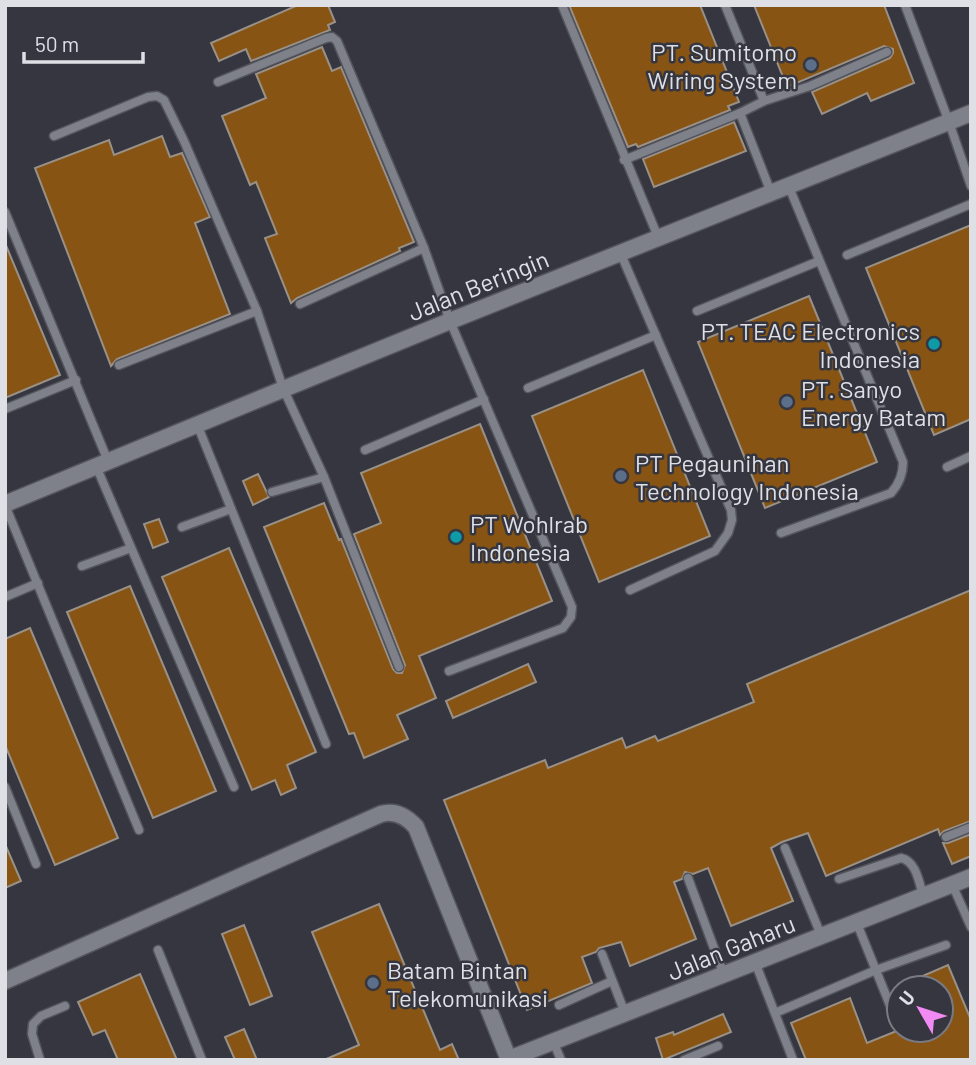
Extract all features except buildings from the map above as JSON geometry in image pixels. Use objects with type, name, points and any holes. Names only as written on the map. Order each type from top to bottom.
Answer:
[{"type":"street","name":"Jalan Beringin","points":[[5,504],[283,388],[658,237],[772,195],[971,113]]},
{"type":"street","points":[[5,981],[390,812],[410,819],[416,827],[509,1059]]},
{"type":"street","name":"Jalan Gaharu","points":[[509,1059],[971,877]]},
{"type":"lane","points":[[562,5],[658,237]]},
{"type":"lane","points":[[725,5],[764,101]]},
{"type":"lane","points":[[905,5],[971,186]]},
{"type":"lane","points":[[218,82],[326,38],[332,37],[337,41],[424,248],[450,321],[573,612],[563,628],[449,671]]},
{"type":"lane","points":[[624,160],[764,101],[810,86],[887,52]]},
{"type":"lane","points":[[54,136],[148,97],[157,96],[164,100],[257,311],[283,388],[324,477],[399,667]]},
{"type":"lane","points":[[740,113],[772,195]]},
{"type":"lane","points":[[781,533],[891,493],[901,479],[903,470],[903,461],[789,187]]},
{"type":"lane","points":[[846,255],[971,204]]},
{"type":"lane","points":[[5,212],[76,380],[131,548],[234,787]]},
{"type":"lane","points":[[300,304],[424,248]]},
{"type":"lane","points":[[620,252],[731,510],[732,520],[729,533],[715,551],[630,590]]},
{"type":"lane","points":[[697,311],[819,261]]},
{"type":"lane","points":[[118,365],[257,311]]},
{"type":"lane","points":[[527,388],[656,335]]},
{"type":"lane","points":[[5,409],[76,380]]},
{"type":"lane","points":[[365,450],[484,399]]},
{"type":"lane","points":[[197,424],[327,744]]},
{"type":"lane","points":[[947,467],[971,456]]},
{"type":"lane","points":[[272,492],[324,477]]},
{"type":"lane","points":[[5,504],[139,830]]},
{"type":"lane","points":[[182,527],[232,509]]},
{"type":"lane","points":[[82,566],[131,548]]},
{"type":"lane","points":[[5,597],[38,583]]},
{"type":"lane","points":[[5,786],[36,864]]},
{"type":"lane","points":[[946,837],[971,827]]},
{"type":"lane","points":[[785,848],[821,935]]},
{"type":"lane","points":[[839,880],[901,858],[907,859],[923,895]]},
{"type":"lane","points":[[688,878],[724,975]]},
{"type":"lane","points":[[952,884],[971,927]]},
{"type":"lane","points":[[856,921],[885,992]]},
{"type":"lane","points":[[775,1013],[876,970],[946,945]]},
{"type":"lane","points":[[158,950],[199,1059]]},
{"type":"lane","points":[[602,954],[625,1013]]},
{"type":"lane","points":[[755,962],[793,1060]]},
{"type":"lane","points":[[559,1005],[612,981]]},
{"type":"lane","points":[[40,1060],[32,1034],[33,1024],[41,1016],[65,1006]]},
{"type":"lane","points":[[553,1041],[561,1060]]},
{"type":"lane","points":[[684,1060],[718,1046]]},
{"type":"place","name":"PT. Sumitomo Wiring System","points":[[811,65]]},
{"type":"place","name":"PT. TEAC Electronics Indonesia","points":[[934,344]]},
{"type":"place","name":"PT. Sanyo Energy Batam","points":[[787,402]]},
{"type":"place","name":"PT Pegaunihan Technology Indonesia","points":[[621,476]]},
{"type":"place","name":"PT Wohlrab Indonesia","points":[[456,537]]},
{"type":"place","name":"Batam Bintan Telekomunikasi","points":[[373,983]]}]
